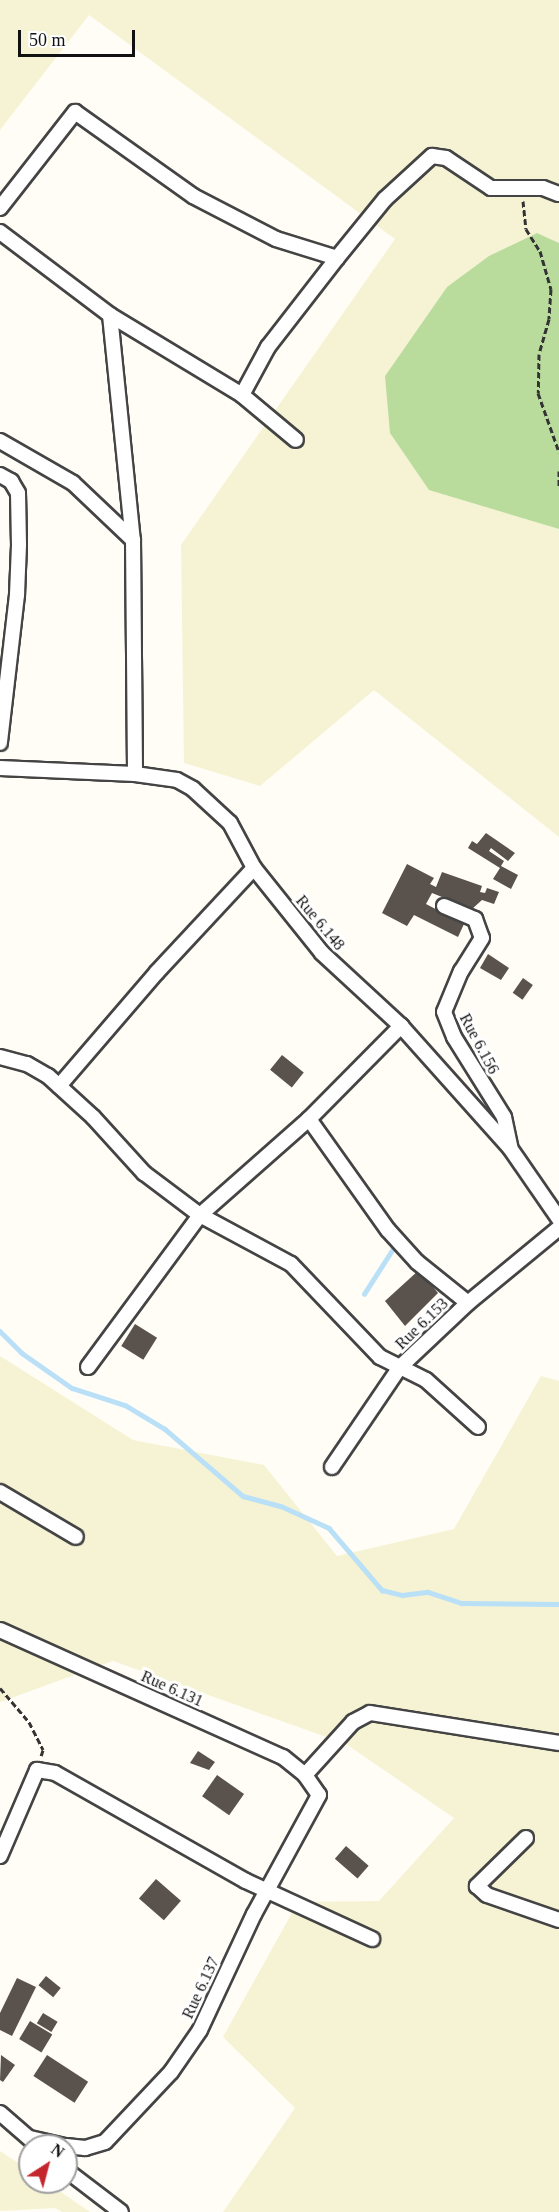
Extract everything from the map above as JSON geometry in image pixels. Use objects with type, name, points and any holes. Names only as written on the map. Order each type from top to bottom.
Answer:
[{"type":"street","points":[[0,208],[75,112],[194,196],[276,238],[337,258]]},
{"type":"street","points":[[242,395],[268,347],[337,258],[385,199],[432,156],[446,158],[491,188],[523,190],[543,188],[559,194]]},
{"type":"street","points":[[0,232],[110,315],[242,395],[296,440]]},
{"type":"street","points":[[110,315],[133,540],[135,774]]},
{"type":"street","points":[[0,441],[73,483],[133,540]]},
{"type":"street","points":[[0,475],[11,481],[18,493],[17,595],[6,632],[0,743]]},
{"type":"street","name":"Rue 6.148","points":[[0,768],[135,774],[177,780],[193,789],[230,823],[254,868],[322,953],[401,1026],[510,1148],[559,1219]]},
{"type":"street","points":[[59,1086],[157,972],[254,868]]},
{"type":"street","name":"Rue 6.156","points":[[444,906],[475,919],[482,938],[461,971],[444,1012],[454,1037],[504,1117],[510,1148]]},
{"type":"street","points":[[88,1367],[200,1215],[309,1119],[401,1026]]},
{"type":"street","points":[[0,1057],[27,1064],[59,1086],[93,1117],[144,1173],[200,1215],[291,1264],[368,1346],[400,1367],[426,1380],[478,1427]]},
{"type":"street","points":[[309,1119],[388,1230],[417,1262],[468,1303]]},
{"type":"street","name":"Rue 6.153","points":[[332,1467],[400,1367],[468,1303],[559,1228]]},
{"type":"street","points":[[0,1492],[76,1537]]},
{"type":"street","name":"Rue 6.131","points":[[0,1630],[283,1757],[305,1775],[319,1795]]},
{"type":"street","points":[[305,1775],[353,1722],[370,1713],[559,1743]]},
{"type":"street","points":[[0,1856],[37,1770],[55,1773],[267,1892],[372,1939]]},
{"type":"street","name":"Rue 6.137","points":[[78,2147],[85,2148],[105,2142],[171,2072],[200,2030],[267,1892],[319,1795]]},
{"type":"street","points":[[526,1838],[477,1886],[487,1895],[559,1920]]},
{"type":"street","points":[[0,2113],[24,2134]]},
{"type":"street","points":[[78,2179],[121,2212]]},
{"type":"path","points":[[523,190],[522,214],[540,251],[551,289],[549,319],[539,354],[538,393],[559,452]]},
{"type":"path","points":[[559,471],[559,488]]},
{"type":"path","points":[[0,1688],[29,1722],[43,1750],[37,1770]]},
{"type":"shaded area","points":[[0,0],[559,0],[559,243],[537,233],[447,287],[385,376],[528,519],[559,529],[559,837],[374,690],[260,786],[184,763],[181,545],[395,239],[89,15],[0,130]]},
{"type":"shaded area","points":[[0,1356],[133,1440],[264,1465],[337,1556],[454,1529],[541,1376],[559,1381],[559,2212],[223,2212],[295,2108],[223,2037],[298,1902],[379,1901],[454,1818],[346,1744],[113,1661],[0,1702]]},
{"type":"shaded area","points":[[0,2151],[18,2163],[18,2194],[64,2194],[90,2212],[62,2212],[55,2208],[0,2211]]},
{"type":"green space","points":[[537,233],[559,243],[559,529],[429,490],[390,433],[385,376],[447,287],[489,256]]},
{"type":"building","points":[[486,833],[515,853],[508,861],[491,848],[489,851],[504,861],[501,866],[518,875],[511,889],[493,879],[500,868],[468,848],[472,841],[477,844]]},
{"type":"building","points":[[407,864],[434,878],[430,884],[436,887],[442,872],[482,886],[480,892],[485,893],[487,888],[499,892],[494,904],[482,900],[472,909],[432,893],[426,904],[464,924],[458,937],[414,915],[407,926],[382,913]]},
{"type":"building","points":[[488,954],[509,968],[501,980],[480,968]]},
{"type":"building","points":[[523,978],[533,985],[523,1000],[513,993]]},
{"type":"building","points":[[282,1055],[304,1073],[292,1087],[270,1070]]},
{"type":"building","points":[[419,1270],[438,1293],[405,1326],[385,1301]]},
{"type":"building","points":[[135,1324],[157,1338],[143,1360],[121,1346]]},
{"type":"building","points":[[198,1751],[215,1762],[209,1770],[190,1763]]},
{"type":"building","points":[[217,1775],[244,1794],[229,1815],[202,1796]]},
{"type":"building","points":[[346,1846],[369,1866],[357,1879],[335,1859]]},
{"type":"building","points":[[156,1879],[181,1901],[164,1920],[139,1899]]},
{"type":"building","points":[[46,1976],[61,1988],[53,1997],[38,1985]]},
{"type":"building","points":[[17,1978],[36,1987],[12,2036],[0,2030],[0,2013]]},
{"type":"building","points":[[43,2013],[58,2022],[51,2032],[37,2023]]},
{"type":"building","points":[[30,2021],[52,2034],[41,2052],[19,2039]]},
{"type":"building","points":[[1,2055],[15,2065],[3,2082],[0,2080]]},
{"type":"building","points":[[47,2055],[88,2082],[74,2103],[33,2076]]},
{"type":"waterway","points":[[364,1294],[396,1244]]},
{"type":"waterway","points":[[0,1331],[22,1353],[72,1388],[125,1405],[165,1429],[243,1496],[281,1506],[329,1528],[382,1590],[402,1595],[428,1592],[462,1603],[559,1604]]}]
